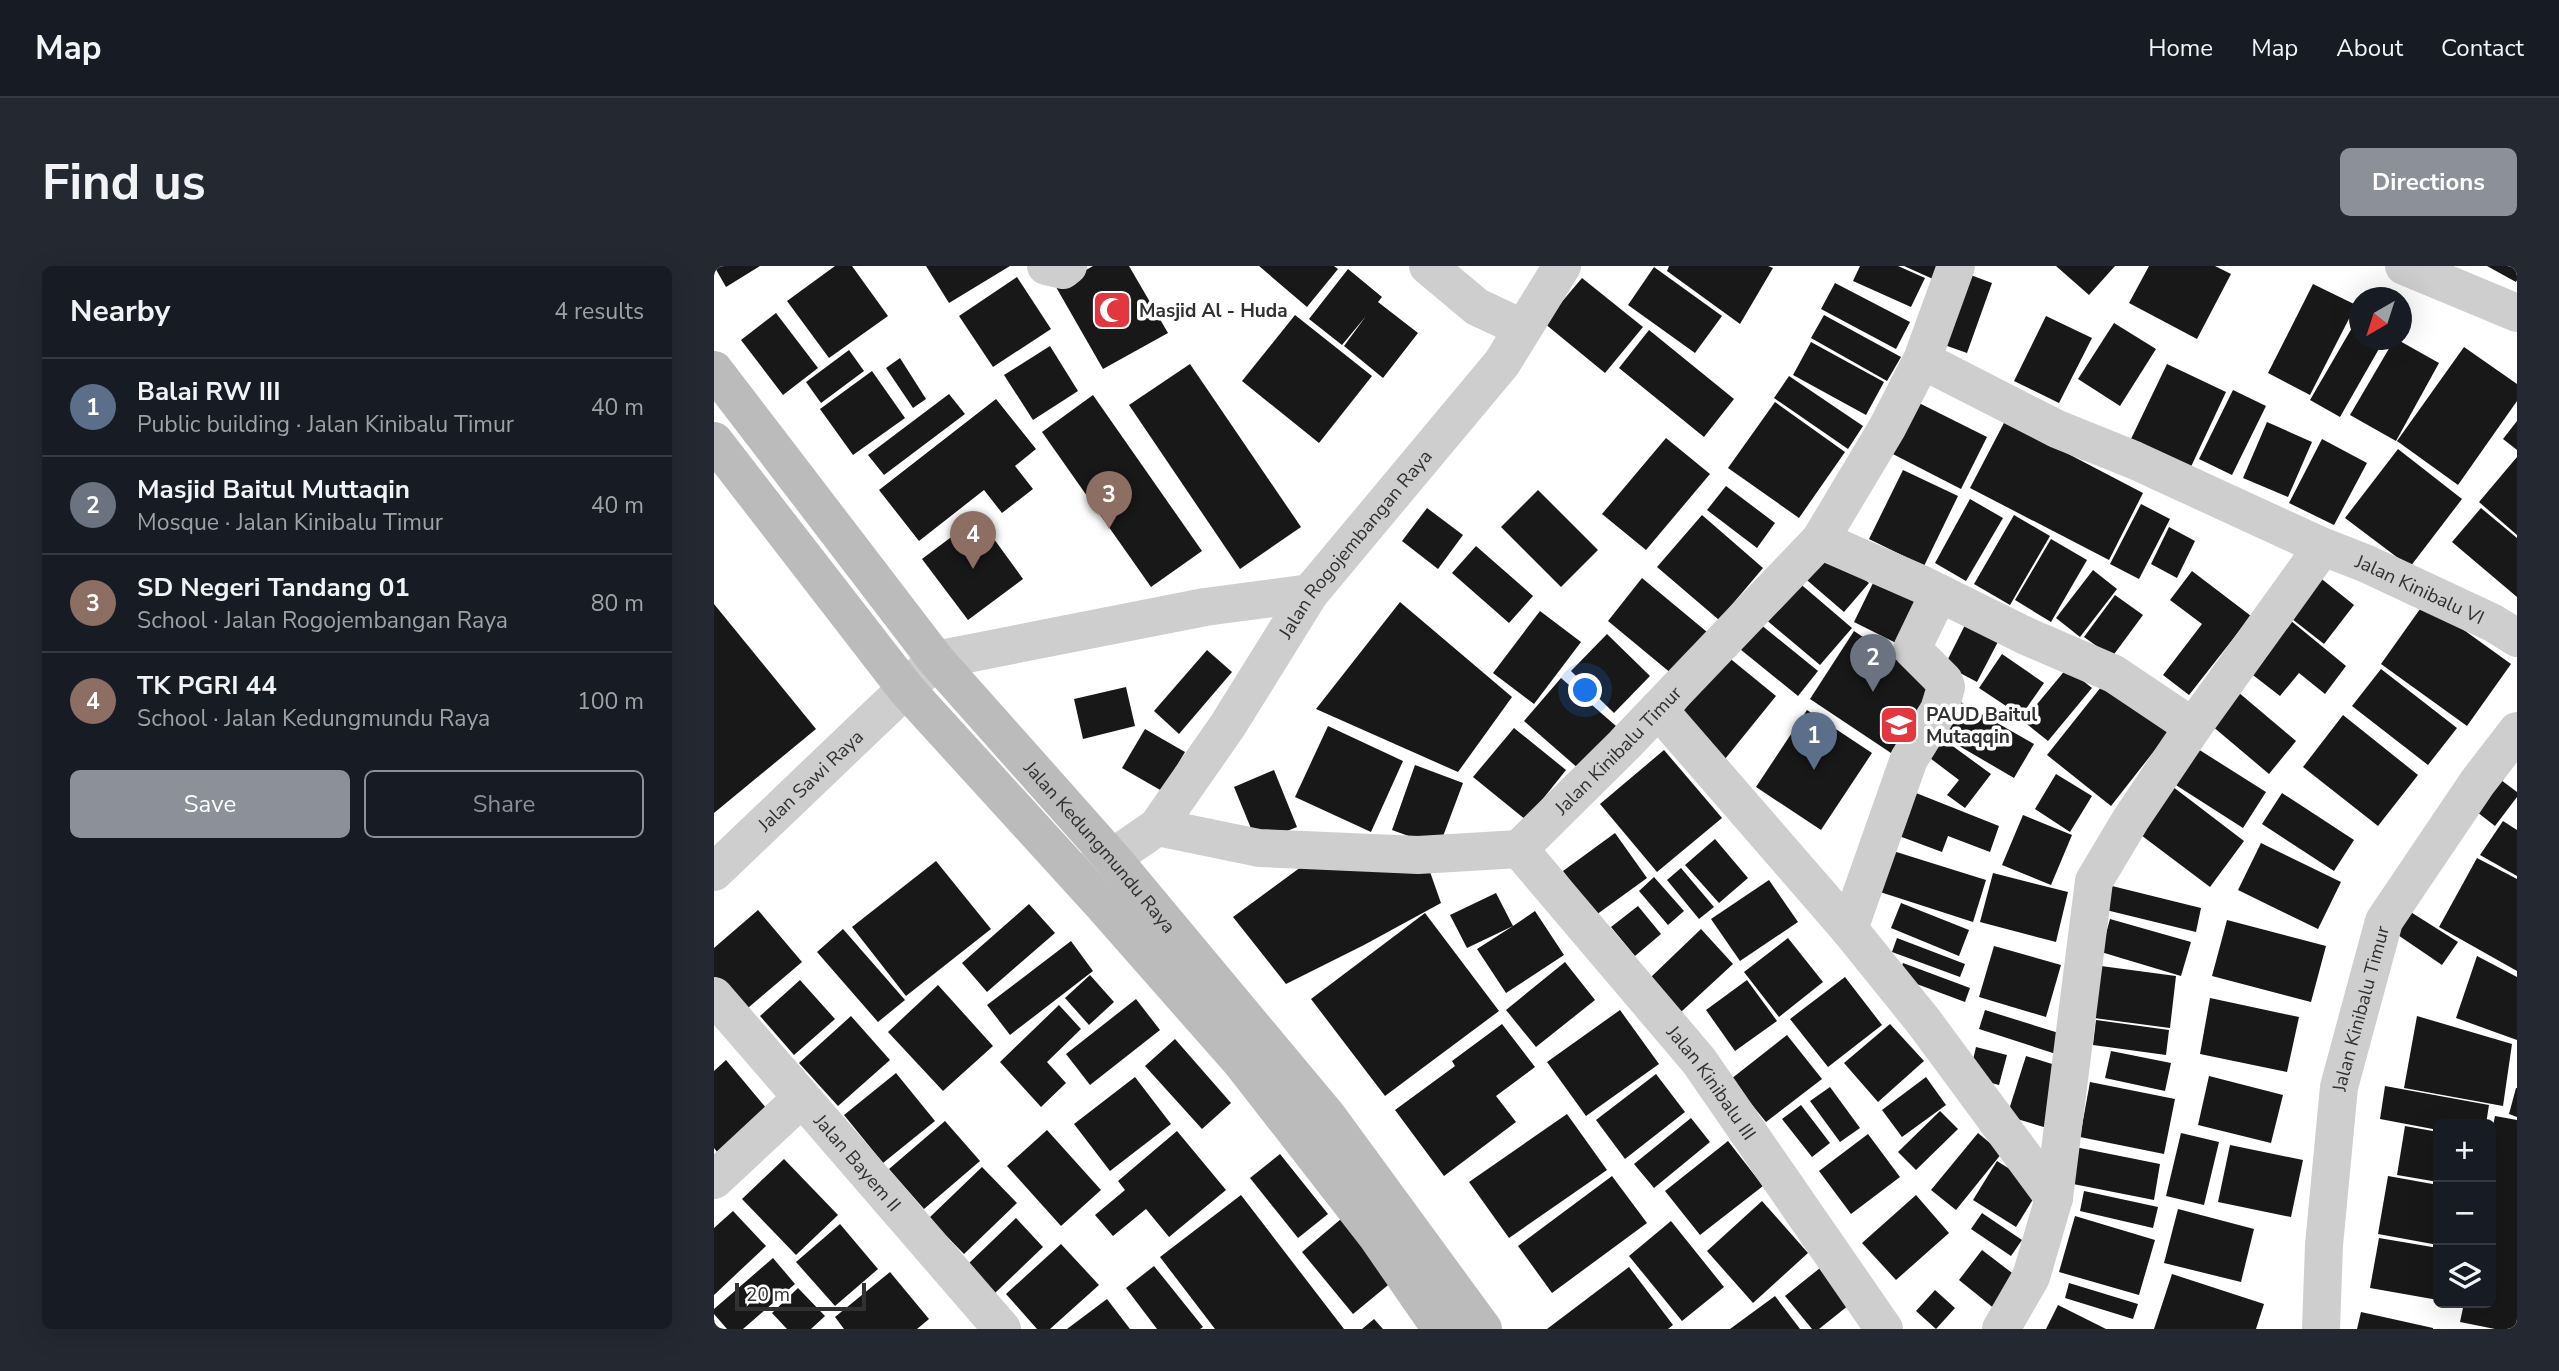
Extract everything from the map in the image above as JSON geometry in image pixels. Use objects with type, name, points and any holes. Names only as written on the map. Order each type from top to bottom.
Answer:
[{"type":"main road","name":"Jalan Kedungmundu Raya","points":[[714,370],[936,660],[1112,858],[1328,1116],[1483,1329]]},
{"type":"main road","name":"Jalan Kedungmundu Raya","points":[[714,441],[906,689],[1242,1063],[1377,1235],[1441,1329]]},
{"type":"street","points":[[1046,266],[1063,270],[1068,266]]},
{"type":"street","points":[[1428,266],[1477,307],[1522,328]]},
{"type":"street","name":"Jalan Rogojembangan Raya","points":[[1157,827],[1228,725],[1310,593],[1502,363],[1563,266]]},
{"type":"street","name":"Jalan Kinibalu Timur","points":[[1519,849],[1820,540],[1887,428],[1922,360],[1956,266]]},
{"type":"street","points":[[2404,266],[2517,313]]},
{"type":"street","name":"Jalan Kinibalu VI","points":[[1922,360],[2057,429],[2134,460],[2320,546],[2367,564],[2481,617],[2517,638]]},
{"type":"street","points":[[1820,540],[2114,674],[2193,727]]},
{"type":"street","points":[[2001,1329],[2031,1277],[2054,1198],[2094,881],[2131,819],[2193,727],[2314,559],[2320,546]]},
{"type":"street","points":[[936,660],[1205,607],[1310,593]]},
{"type":"street","points":[[1849,929],[1909,759],[1939,710],[1947,687],[1912,649],[1939,593]]},
{"type":"street","name":"Jalan Sawi Raya","points":[[714,872],[936,660]]},
{"type":"street","points":[[1658,709],[1849,929],[1924,1022],[2054,1198]]},
{"type":"street","name":"Jalan Kinibalu Timur","points":[[2321,1329],[2324,1245],[2339,1087],[2384,921],[2477,783],[2517,730]]},
{"type":"street","points":[[1077,877],[1112,858],[1157,827],[1259,848],[1418,855],[1519,849]]},
{"type":"street","name":"Jalan Kinibalu III","points":[[1519,849],[1699,1061],[1884,1329]]},
{"type":"street","name":"Jalan Bayem II","points":[[714,996],[1002,1329]]},
{"type":"street","points":[[714,1180],[802,1098]]},
{"type":"building","points":[[714,266],[760,266],[726,287]]},
{"type":"building","points":[[835,266],[852,266],[888,316],[829,358],[787,301]]},
{"type":"building","points":[[926,266],[1010,266],[949,303]]},
{"type":"building","name":"Masjid Al - Huda","points":[[1093,266],[1129,266],[1168,333],[1103,369],[1056,287]]},
{"type":"building","points":[[1259,266],[1334,266],[1338,269],[1307,307]]},
{"type":"building","points":[[1669,266],[1773,268],[1740,324],[1667,271]]},
{"type":"building","points":[[1860,266],[1898,266],[1925,278],[1911,307],[1853,281]]},
{"type":"building","points":[[1904,266],[1939,266],[1933,279]]},
{"type":"building","points":[[2056,266],[2115,266],[2089,295]]},
{"type":"building","points":[[2149,266],[2215,266],[2231,274],[2197,339],[2129,303]]},
{"type":"building","points":[[2487,266],[2517,266],[2516,282]]},
{"type":"building","points":[[1654,267],[1722,316],[1695,353],[1628,305]]},
{"type":"building","points":[[1348,269],[1382,297],[1378,302],[1418,333],[1383,378],[1344,346],[1366,316],[1342,345],[1309,319]]},
{"type":"building","points":[[1960,271],[1992,283],[1967,353],[1936,342]]},
{"type":"building","points":[[1017,277],[1051,329],[993,367],[959,316]]},
{"type":"building","points":[[1582,278],[1643,327],[1605,373],[1544,323]]},
{"type":"building","points":[[1835,283],[1910,322],[1896,349],[1821,309]]},
{"type":"building","points":[[2313,284],[2349,302],[2349,319],[2310,395],[2268,373]]},
{"type":"building","points":[[776,313],[818,368],[783,395],[741,340]]},
{"type":"building","points":[[1295,315],[1372,376],[1319,443],[1242,381]]},
{"type":"building","points":[[1824,315],[1901,357],[1887,381],[1811,338]]},
{"type":"building","points":[[2046,316],[2092,338],[2059,403],[2014,381]]},
{"type":"building","points":[[2114,323],[2156,349],[2120,406],[2078,379]]},
{"type":"building","points":[[1649,330],[1734,399],[1704,437],[1619,368]]},
{"type":"building","points":[[2349,333],[2349,350],[2378,350],[2340,417],[2310,400]]},
{"type":"building","points":[[1811,342],[1884,382],[1866,415],[1793,375]]},
{"type":"building","points":[[1050,346],[1078,391],[1033,420],[1004,375]]},
{"type":"building","points":[[2464,347],[2517,384],[2517,401],[2458,485],[2397,441]]},
{"type":"building","points":[[2412,348],[2439,363],[2396,441],[2350,415],[2388,350],[2412,350]]},
{"type":"building","points":[[849,350],[864,371],[821,403],[806,382]]},
{"type":"building","points":[[900,358],[926,399],[913,408],[886,368]]},
{"type":"building","points":[[1190,364],[1301,527],[1240,569],[1129,405]]},
{"type":"building","points":[[2167,364],[2226,392],[2189,471],[2130,441]]},
{"type":"building","points":[[872,371],[905,418],[853,455],[820,409]]},
{"type":"building","points":[[1789,376],[1863,426],[1848,449],[1774,398]]},
{"type":"building","points":[[2233,390],[2266,406],[2232,475],[2199,459]]},
{"type":"building","points":[[949,394],[965,414],[884,475],[868,455]]},
{"type":"building","points":[[1093,395],[1202,551],[1151,587],[1042,432]]},
{"type":"building","points":[[996,399],[1036,449],[1015,466],[1033,489],[1002,513],[984,490],[919,541],[879,490]]},
{"type":"building","points":[[1911,399],[1987,437],[1961,489],[1885,450]]},
{"type":"building","points":[[1775,402],[1845,452],[1799,518],[1728,468]]},
{"type":"building","points":[[2005,421],[2143,493],[2109,560],[1970,488]]},
{"type":"building","points":[[2517,421],[2517,450],[2503,439]]},
{"type":"building","points":[[2267,422],[2312,442],[2288,497],[2243,478]]},
{"type":"building","points":[[1666,438],[1710,474],[1646,550],[1602,514]]},
{"type":"building","points":[[2322,439],[2367,463],[2334,525],[2289,503]]},
{"type":"building","points":[[2398,449],[2462,499],[2410,567],[2345,518]]},
{"type":"building","points":[[2517,457],[2517,535],[2479,502]]},
{"type":"building","points":[[1903,470],[1958,496],[1924,566],[1869,539]]},
{"type":"building","points":[[1726,486],[1775,523],[1757,548],[1707,510]]},
{"type":"building","points":[[1538,490],[1598,550],[1561,587],[1501,527]]},
{"type":"building","points":[[1970,499],[2003,518],[1966,581],[1935,563]]},
{"type":"building","points":[[2141,504],[2170,519],[2139,579],[2110,564]]},
{"type":"building","points":[[1427,508],[1463,535],[1438,569],[1402,541]]},
{"type":"building","points":[[2481,508],[2517,538],[2517,597],[2452,542]]},
{"type":"building","points":[[1702,515],[1763,568],[1719,620],[1657,567]]},
{"type":"building","points":[[2014,515],[2050,536],[2010,605],[1974,584]]},
{"type":"building","points":[[978,517],[1023,579],[968,620],[922,559]]},
{"type":"building","points":[[2169,527],[2195,541],[2177,578],[2151,564]]},
{"type":"building","points":[[2051,539],[2087,560],[2051,622],[2015,600]]},
{"type":"building","points":[[1476,546],[1533,596],[1509,623],[1452,573]]},
{"type":"building","points":[[1826,547],[1869,583],[1844,612],[1801,575]]},
{"type":"building","points":[[2093,570],[2117,589],[2080,637],[2056,618]]},
{"type":"building","points":[[2192,571],[2251,616],[2189,695],[2163,675],[2202,624],[2170,600]]},
{"type":"building","points":[[2318,576],[2354,605],[2324,644],[2287,615]]},
{"type":"building","points":[[1642,578],[1707,632],[1672,674],[1608,621]]},
{"type":"building","points":[[1875,579],[1927,603],[1906,648],[1854,622]]},
{"type":"building","points":[[1797,581],[1852,628],[1820,665],[1764,618]]},
{"type":"building","points":[[2115,595],[2143,615],[2112,657],[2084,637]]},
{"type":"building","points":[[1400,602],[1512,697],[1458,772],[1316,709]]},
{"type":"building","points":[[2425,602],[2511,664],[2467,726],[2381,664]]},
{"type":"building","points":[[714,604],[816,729],[714,813]]},
{"type":"building","points":[[1540,611],[1581,642],[1534,704],[1493,673]]},
{"type":"building","points":[[1969,617],[2002,634],[1977,682],[1945,665]]},
{"type":"building","points":[[2290,620],[2346,666],[2325,694],[2299,673],[2280,696],[2249,672]]},
{"type":"building","points":[[1760,624],[1818,671],[1798,696],[1740,649]]},
{"type":"building","points":[[1854,631],[1936,686],[1891,753],[1810,699]]},
{"type":"building","points":[[1607,634],[1650,676],[1614,713],[1571,671]]},
{"type":"building","points":[[1207,650],[1232,672],[1179,734],[1154,711]]},
{"type":"building","points":[[2002,654],[2044,683],[2021,716],[1979,688]]},
{"type":"building","points":[[1727,656],[1776,696],[1725,759],[1677,719]]},
{"type":"building","points":[[2067,668],[2092,688],[2048,741],[2023,721]]},
{"type":"building","points":[[2381,669],[2457,728],[2428,765],[2352,706]]},
{"type":"building","points":[[1561,678],[1616,726],[1579,769],[1524,721]]},
{"type":"building","points":[[2105,682],[2169,732],[2111,806],[2047,755]]},
{"type":"building","points":[[1126,687],[1135,726],[1083,739],[1074,699]]},
{"type":"building","points":[[2238,692],[2296,741],[2269,774],[2211,725]]},
{"type":"building","points":[[1957,700],[2034,744],[2014,778],[1937,733]]},
{"type":"building","points":[[1807,710],[1872,753],[1821,830],[1756,787]]},
{"type":"building","points":[[2343,715],[2418,775],[2378,826],[2303,767]]},
{"type":"building","points":[[1328,726],[1403,761],[1371,832],[1295,797]]},
{"type":"building","points":[[1514,728],[1566,770],[1526,820],[1473,777]]},
{"type":"building","points":[[1145,729],[1185,752],[1162,791],[1122,768]]},
{"type":"building","points":[[1932,731],[1991,774],[1965,808],[1947,795],[1959,780],[1918,749]]},
{"type":"building","points":[[2190,744],[2266,792],[2243,828],[2168,780]]},
{"type":"building","points":[[1664,750],[1722,818],[1657,872],[1600,804]]},
{"type":"building","points":[[1415,765],[1463,783],[1439,847],[1392,830]]},
{"type":"building","points":[[1274,770],[1297,827],[1257,843],[1234,787]]},
{"type":"building","points":[[2056,774],[2092,796],[2070,832],[2035,809]]},
{"type":"building","points":[[2164,780],[2244,841],[2210,887],[2129,826]]},
{"type":"building","points":[[2501,780],[2517,792],[2517,797],[2495,826],[2477,812]]},
{"type":"building","points":[[1916,793],[1999,826],[1990,852],[1948,836],[1942,852],[1899,836]]},
{"type":"building","points":[[2282,793],[2354,840],[2334,871],[2262,824]]},
{"type":"building","points":[[2023,815],[2072,835],[2051,885],[2002,865]]},
{"type":"building","points":[[2503,821],[2517,830],[2517,876],[2480,855]]},
{"type":"building","points":[[1615,833],[1647,878],[1596,915],[1563,871]]},
{"type":"building","points":[[1715,839],[1748,878],[1719,903],[1685,865]]},
{"type":"building","points":[[2261,843],[2341,882],[2318,929],[2238,890]]},
{"type":"building","points":[[1890,850],[1986,880],[1973,922],[1877,891]]},
{"type":"building","points":[[2477,858],[2517,879],[2517,971],[2439,927]]},
{"type":"building","points":[[936,861],[991,929],[906,996],[852,927]]},
{"type":"building","points":[[1305,864],[1429,869],[1441,903],[1286,984],[1233,917]]},
{"type":"building","points":[[1681,868],[1714,907],[1699,919],[1667,880]]},
{"type":"building","points":[[1993,873],[2068,892],[2056,942],[1980,922]]},
{"type":"building","points":[[1654,877],[1684,911],[1668,925],[1639,891]]},
{"type":"building","points":[[1769,880],[1798,922],[1740,961],[1711,919]]},
{"type":"building","points":[[2112,886],[2201,908],[2196,932],[2106,910]]},
{"type":"building","points":[[1496,893],[1513,926],[1467,948],[1450,915]]},
{"type":"building","points":[[1901,903],[1969,930],[1959,956],[1891,928]]},
{"type":"building","points":[[1029,904],[1055,933],[987,992],[962,963]]},
{"type":"building","points":[[1638,906],[1661,934],[1635,956],[1611,927]]},
{"type":"building","points":[[2406,909],[2458,942],[2442,965],[2392,931]]},
{"type":"building","points":[[758,910],[802,962],[742,1013],[714,979],[714,948]]},
{"type":"building","points":[[1535,911],[1564,955],[1506,993],[1477,949]]},
{"type":"building","points":[[1425,913],[1499,1011],[1385,1096],[1311,999]]},
{"type":"building","points":[[2110,919],[2191,942],[2181,976],[2101,952]]},
{"type":"building","points":[[2227,920],[2326,946],[2311,1002],[2212,976]]},
{"type":"building","points":[[843,929],[905,1000],[878,1022],[817,952]]},
{"type":"building","points":[[1701,929],[1733,964],[1681,1012],[1650,978]]},
{"type":"building","points":[[1788,938],[1823,982],[1779,1017],[1744,972]]},
{"type":"building","points":[[1897,938],[1965,964],[1960,977],[1892,952]]},
{"type":"building","points":[[1071,941],[1093,971],[1010,1035],[987,1005]]},
{"type":"building","points":[[1994,946],[2061,965],[2046,1017],[1979,997]]},
{"type":"building","points":[[2477,956],[2517,977],[2517,1040],[2456,1018]]},
{"type":"building","points":[[1565,962],[1595,1000],[1536,1047],[1506,1010]]},
{"type":"building","points":[[1903,963],[1970,988],[1965,1002],[1898,977]]},
{"type":"building","points":[[2101,966],[2176,976],[2170,1028],[2094,1018]]},
{"type":"building","points":[[1090,975],[1114,1002],[1089,1025],[1065,998]]},
{"type":"building","points":[[1845,977],[1882,1025],[1828,1067],[1790,1019]]},
{"type":"building","points":[[800,980],[835,1019],[794,1055],[760,1016]]},
{"type":"building","points":[[1747,980],[1777,1021],[1735,1051],[1706,1010]]},
{"type":"building","points":[[938,985],[993,1046],[943,1091],[888,1032]]},
{"type":"building","points":[[2210,998],[2299,1017],[2287,1072],[2200,1054]]},
{"type":"building","points":[[1136,999],[1160,1030],[1090,1085],[1066,1054]]},
{"type":"building","points":[[1059,1005],[1081,1029],[1047,1062],[1066,1083],[1041,1107],[1000,1062]]},
{"type":"building","points":[[1620,1010],[1659,1064],[1586,1116],[1547,1062]]},
{"type":"building","points":[[1985,1010],[2062,1034],[2056,1054],[1979,1029]]},
{"type":"building","points":[[851,1016],[890,1060],[838,1106],[799,1063]]},
{"type":"building","points":[[2417,1016],[2512,1044],[2503,1106],[2404,1088]]},
{"type":"building","points":[[2096,1020],[2169,1030],[2166,1055],[2093,1045]]},
{"type":"building","points":[[1502,1024],[1535,1067],[1496,1096],[1516,1122],[1444,1176],[1395,1110],[1455,1066],[1452,1061]]},
{"type":"building","points":[[1890,1024],[1924,1061],[1878,1102],[1844,1063]]},
{"type":"building","points":[[1787,1035],[1822,1079],[1766,1122],[1731,1079]]},
{"type":"building","points":[[1175,1039],[1231,1103],[1202,1129],[1145,1066]]},
{"type":"building","points":[[1976,1047],[2007,1055],[1999,1085],[1969,1077]]},
{"type":"building","points":[[2111,1051],[2171,1063],[2165,1091],[2105,1078]]},
{"type":"building","points":[[2026,1056],[2065,1068],[2047,1128],[2007,1116]]},
{"type":"building","points":[[726,1060],[772,1115],[721,1157],[714,1148],[714,1071]]},
{"type":"building","points":[[896,1073],[935,1121],[883,1163],[844,1115]]},
{"type":"building","points":[[1656,1074],[1685,1112],[1625,1159],[1596,1120]]},
{"type":"building","points":[[2209,1076],[2283,1095],[2271,1143],[2198,1125]]},
{"type":"building","points":[[1135,1077],[1171,1124],[1110,1171],[1074,1124]]},
{"type":"building","points":[[1926,1077],[1946,1105],[1902,1137],[1882,1110]]},
{"type":"building","points":[[2090,1082],[2175,1099],[2164,1154],[2080,1137]]},
{"type":"building","points":[[2385,1086],[2489,1105],[2487,1119],[2433,1119],[2433,1129],[2380,1119]]},
{"type":"building","points":[[1830,1087],[1860,1128],[1840,1142],[1810,1101]]},
{"type":"building","points":[[2517,1088],[2517,1117],[2509,1114]]},
{"type":"building","points":[[1801,1105],[1830,1143],[1812,1157],[1782,1119]]},
{"type":"building","points":[[1940,1111],[1958,1129],[1916,1170],[1898,1152]]},
{"type":"building","points":[[1567,1114],[1607,1170],[1509,1238],[1469,1182]]},
{"type":"building","points":[[2495,1116],[2517,1120],[2517,1329],[2495,1329],[2460,1322],[2463,1308],[2496,1308]]},
{"type":"building","points":[[1691,1118],[1710,1142],[1654,1188],[1634,1164]]},
{"type":"building","points":[[945,1121],[980,1161],[924,1209],[889,1169]]},
{"type":"building","points":[[2405,1126],[2433,1131],[2433,1181],[2397,1175]]},
{"type":"building","points":[[1047,1130],[1101,1190],[1061,1226],[1007,1166]]},
{"type":"building","points":[[1177,1131],[1226,1190],[1169,1237],[1146,1209],[1113,1236],[1095,1215],[1125,1190],[1118,1181]]},
{"type":"building","points":[[1978,1133],[2002,1153],[1956,1210],[1931,1190]]},
{"type":"building","points":[[2181,1133],[2219,1142],[2204,1205],[2166,1196]]},
{"type":"building","points":[[1868,1134],[1900,1177],[1851,1214],[1819,1171]]},
{"type":"building","points":[[1728,1141],[1763,1186],[1700,1235],[1665,1191]]},
{"type":"building","points":[[2230,1145],[2303,1160],[2291,1217],[2218,1202]]},
{"type":"building","points":[[2075,1147],[2160,1164],[2154,1200],[2068,1183]]},
{"type":"building","points":[[1280,1154],[1328,1214],[1298,1238],[1250,1178]]},
{"type":"building","points":[[784,1159],[838,1215],[796,1255],[742,1199]]},
{"type":"building","points":[[1997,1161],[2040,1188],[2016,1227],[1973,1200]]},
{"type":"building","points":[[982,1167],[1017,1203],[964,1254],[929,1218]]},
{"type":"building","points":[[1612,1176],[1647,1223],[1552,1293],[1518,1246]]},
{"type":"building","points":[[2388,1176],[2433,1184],[2433,1244],[2378,1234]]},
{"type":"building","points":[[2084,1191],[2158,1207],[2153,1228],[2080,1211]]},
{"type":"building","points":[[1241,1195],[1344,1329],[1215,1329],[1160,1257]]},
{"type":"building","points":[[1916,1195],[1949,1233],[1896,1280],[1862,1243]]},
{"type":"building","points":[[1762,1201],[1808,1253],[1753,1303],[1707,1251]]},
{"type":"building","points":[[2178,1209],[2254,1229],[2241,1282],[2164,1263]]},
{"type":"building","points":[[733,1211],[766,1246],[714,1295],[714,1228]]},
{"type":"building","points":[[1982,1213],[2022,1240],[2011,1256],[1971,1229]]},
{"type":"building","points":[[2075,1216],[2155,1240],[2139,1295],[2059,1272]]},
{"type":"building","points":[[1016,1218],[1043,1247],[995,1293],[967,1265]]},
{"type":"building","points":[[1341,1219],[1393,1281],[1353,1314],[1302,1252]]},
{"type":"building","points":[[1671,1221],[1724,1287],[1682,1321],[1629,1256]]},
{"type":"building","points":[[840,1224],[878,1269],[835,1306],[796,1262]]},
{"type":"building","points":[[2379,1238],[2433,1247],[2433,1299],[2370,1288]]},
{"type":"building","points":[[1061,1244],[1099,1285],[1050,1329],[1037,1329],[1006,1294]]},
{"type":"building","points":[[1982,1250],[2020,1279],[1996,1310],[1959,1280]]},
{"type":"building","points":[[773,1258],[795,1284],[743,1329],[727,1329],[714,1314],[714,1309]]},
{"type":"building","points":[[1154,1266],[1203,1327],[1157,1329],[1126,1288]]},
{"type":"building","points":[[1629,1267],[1673,1325],[1668,1329],[1547,1329]]},
{"type":"building","points":[[1820,1268],[1849,1305],[1819,1329],[1812,1329],[1785,1296]]},
{"type":"building","points":[[890,1272],[929,1319],[917,1329],[844,1329],[835,1317]]},
{"type":"building","points":[[2172,1274],[2264,1304],[2256,1329],[2154,1329]]},
{"type":"building","points":[[2069,1283],[2138,1304],[2133,1319],[2065,1298]]},
{"type":"building","points":[[798,1288],[825,1316],[811,1329],[787,1329],[772,1313]]},
{"type":"building","points":[[1935,1290],[1955,1308],[1936,1329],[1916,1311]]},
{"type":"building","points":[[1775,1296],[1800,1329],[1730,1329]]},
{"type":"building","points":[[1107,1299],[1130,1329],[1067,1329]]},
{"type":"building","points":[[2058,1305],[2106,1329],[2046,1329]]},
{"type":"building","points":[[2361,1312],[2433,1328],[2433,1329],[2357,1329]]},
{"type":"building","points":[[1374,1319],[1383,1329],[1362,1329]]},
{"type":"place","name":"Masjid Al - Huda","points":[[1112,310]]},
{"type":"place","name":"SD Negeri Tandang 01","points":[[1109,529]]},
{"type":"place","name":"TK PGRI 44","points":[[973,569]]},
{"type":"place","name":"Masjid Baitul Muttaqin","points":[[1873,692]]},
{"type":"place","name":"PAUD Baitul Mutaqqin","points":[[1899,725]]},
{"type":"place","name":"Balai RW III","points":[[1814,770]]}]
